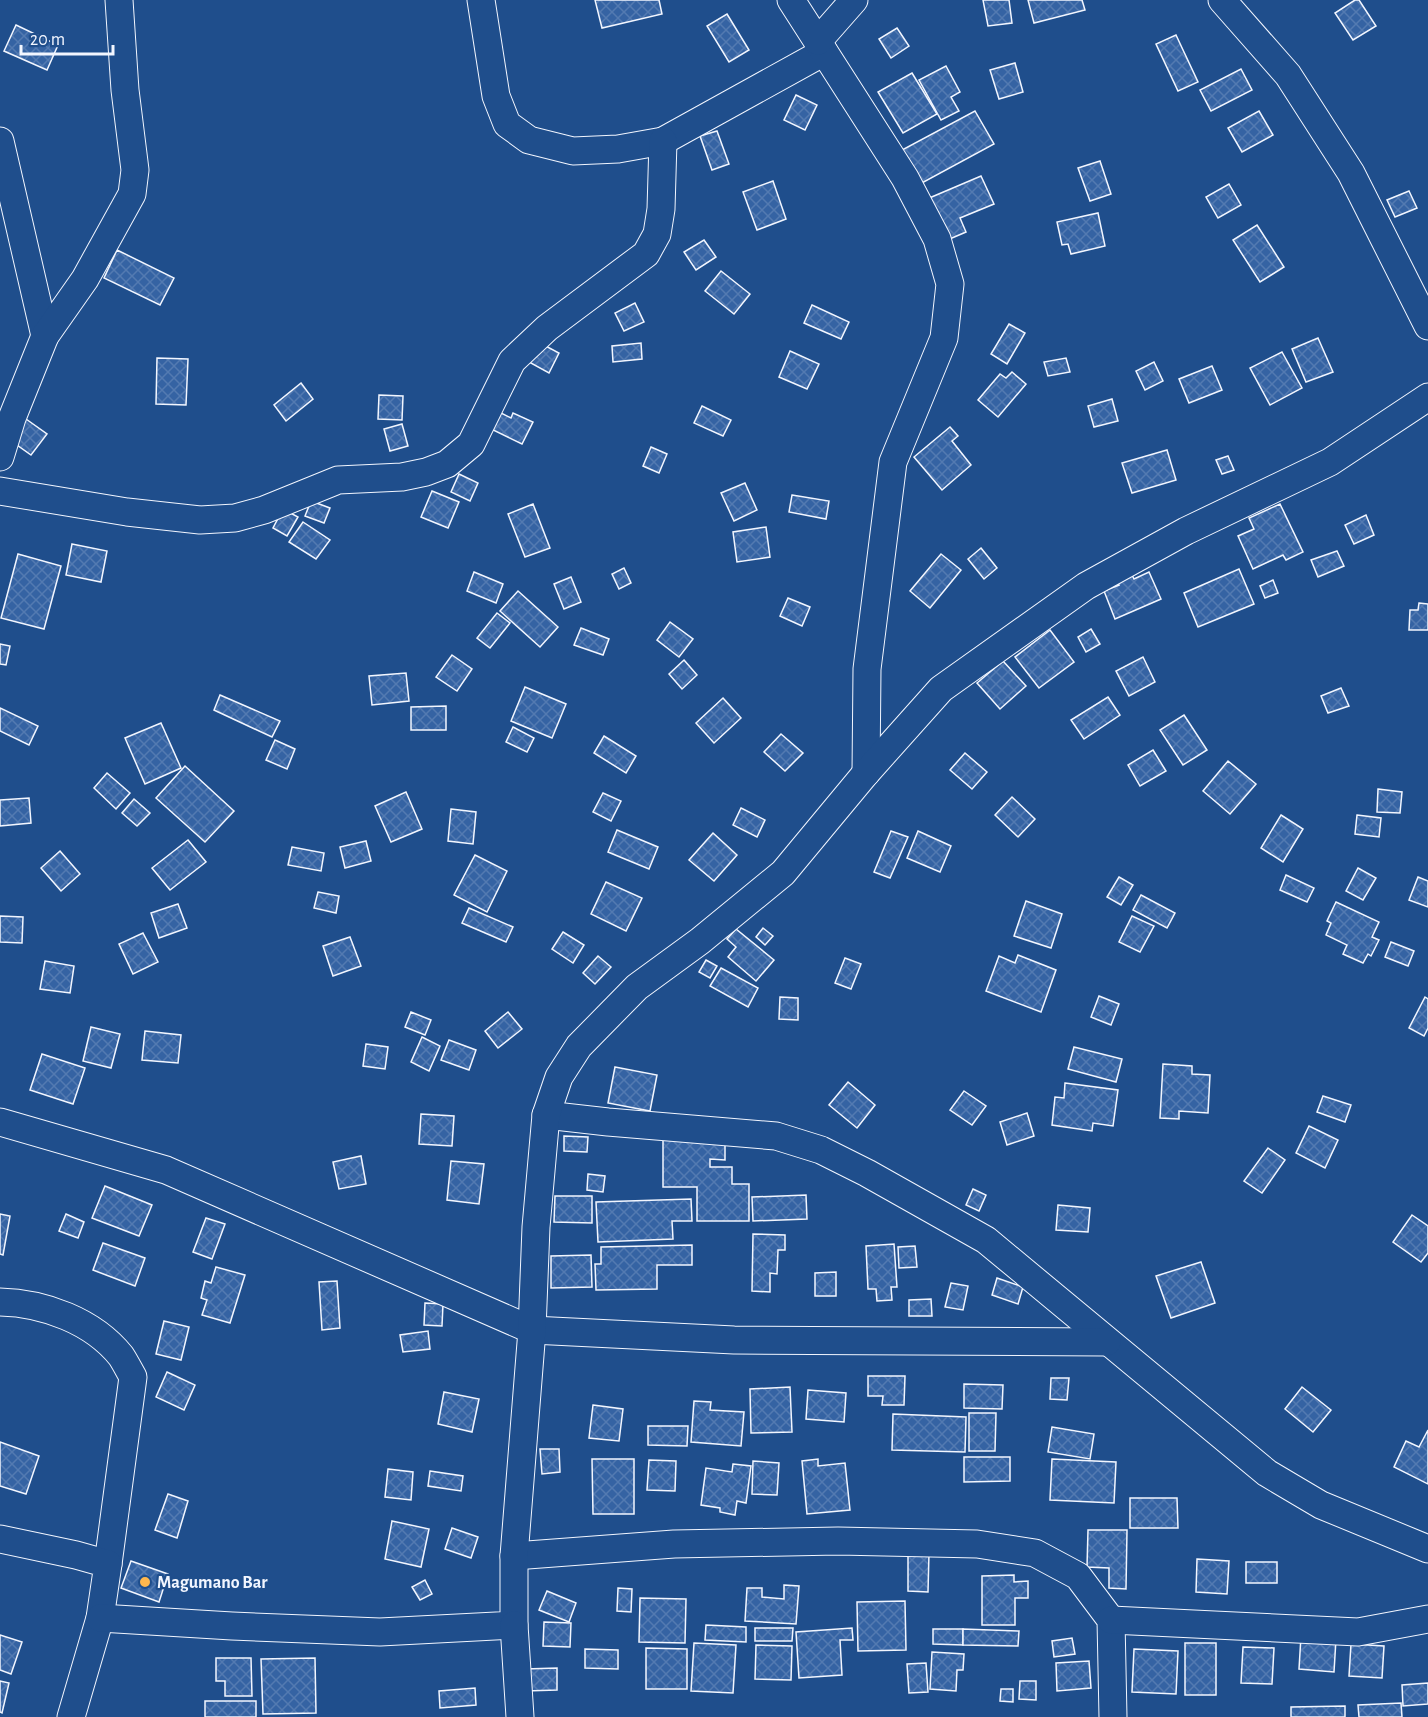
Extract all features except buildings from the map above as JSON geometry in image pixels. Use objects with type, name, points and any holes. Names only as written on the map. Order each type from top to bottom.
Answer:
[{"type":"street","points":[[0,457],[12,418],[45,336],[85,279],[132,194],[135,170],[125,90],[119,0]]},
{"type":"street","points":[[481,0],[496,96],[507,124],[529,140],[573,151],[618,149],[663,141],[821,46],[854,0]]},
{"type":"street","points":[[791,0],[905,178],[937,239],[950,284],[944,338],[893,462],[867,669],[866,773]]},
{"type":"street","points":[[1222,0],[1288,75],[1345,163],[1428,326]]},
{"type":"street","points":[[0,141],[45,336]]},
{"type":"street","points":[[0,491],[127,512],[201,520],[235,518],[264,510],[338,480],[402,477],[426,472],[447,464],[471,444],[512,361],[547,328],[646,254],[657,234],[661,209],[663,141]]},
{"type":"street","points":[[520,1717],[514,1625],[514,1556],[532,1330],[536,1227],[546,1115],[559,1077],[579,1046],[637,987],[700,941],[783,873],[866,773],[941,689],[1086,586],[1186,531],[1330,462],[1428,397]]},
{"type":"street","points":[[546,1115],[776,1136],[821,1150],[867,1173],[986,1240],[1267,1473],[1321,1505],[1428,1550]]},
{"type":"street","points":[[0,1122],[166,1170],[532,1330],[734,1340],[1107,1342]]},
{"type":"street","points":[[0,1302],[23,1303],[66,1316],[99,1335],[121,1357],[133,1377],[100,1618],[71,1717]]},
{"type":"street","points":[[0,1539],[108,1564]]},
{"type":"street","points":[[514,1556],[674,1544],[838,1541],[977,1544],[1035,1553],[1078,1576],[1112,1620],[1113,1717]]},
{"type":"street","points":[[100,1618],[380,1632],[514,1625]]},
{"type":"street","points":[[1112,1620],[1358,1632],[1428,1619]]},
{"type":"place","name":"Magumano Bar","points":[[145,1582]]}]
